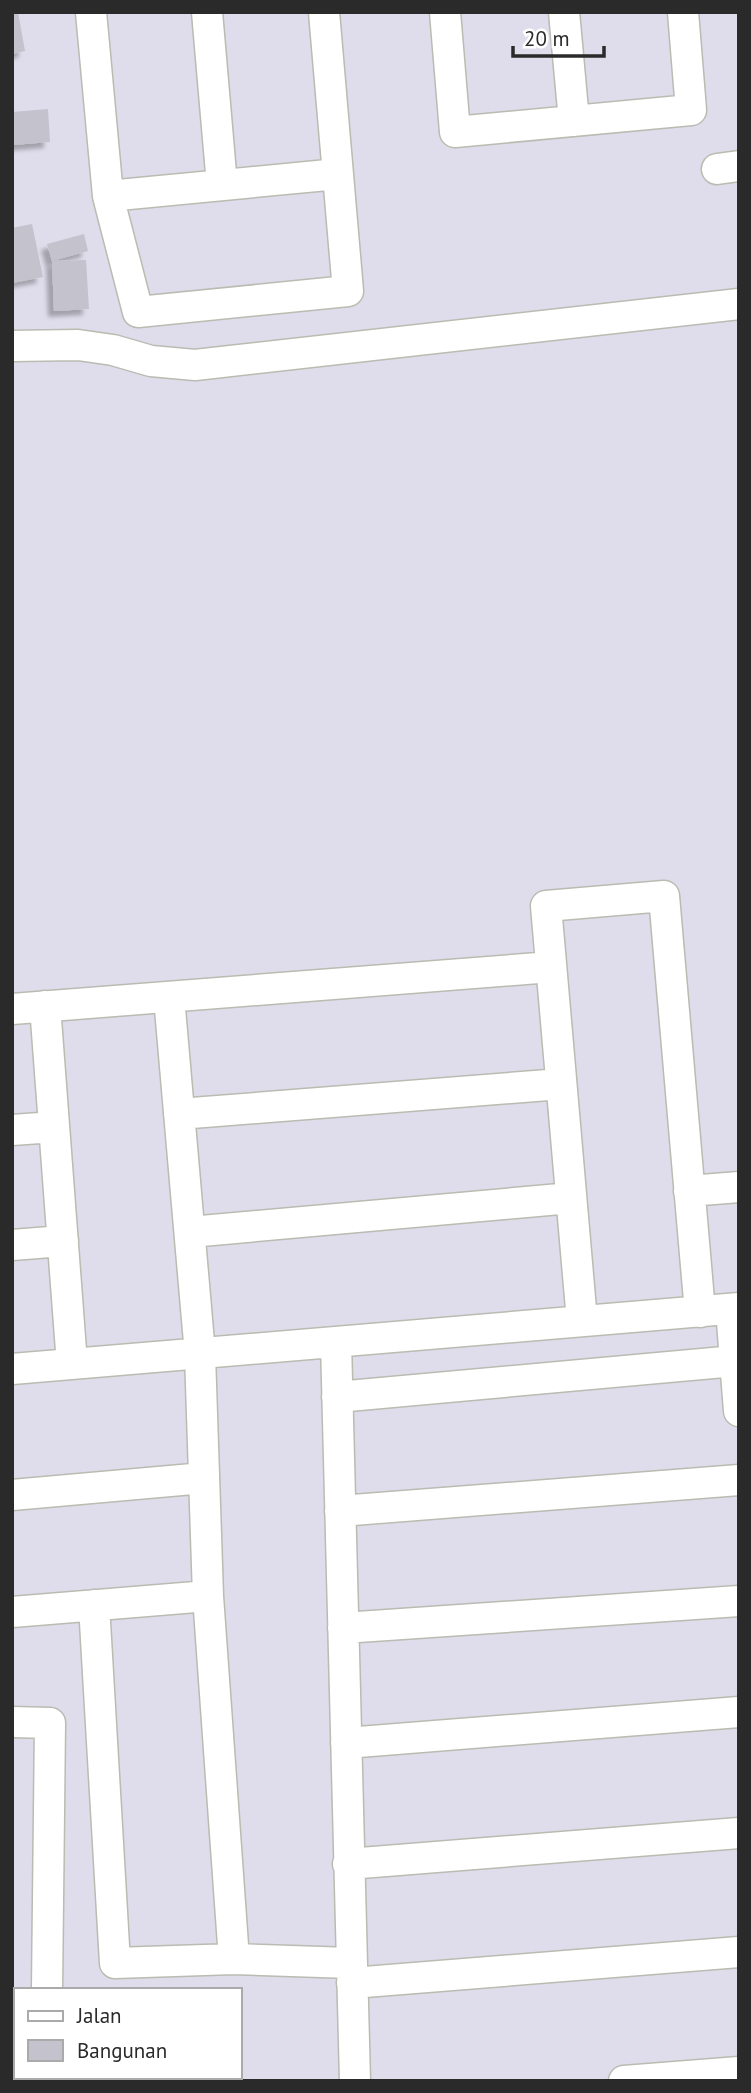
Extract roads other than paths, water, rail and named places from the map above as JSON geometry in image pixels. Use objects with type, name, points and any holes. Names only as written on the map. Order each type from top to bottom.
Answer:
[{"type":"street","points":[[91,12],[108,196],[138,312],[348,291],[324,12]]},
{"type":"street","points":[[207,12],[222,185]]},
{"type":"street","points":[[444,12],[455,132],[691,110],[682,12]]},
{"type":"street","points":[[564,12],[574,121]]},
{"type":"street","points":[[108,196],[338,174]]},
{"type":"street","points":[[12,346],[78,345],[113,350],[151,361],[195,365],[739,303]]},
{"type":"street","points":[[582,1321],[546,906],[664,895],[700,1311]]},
{"type":"street","points":[[12,1009],[551,967]]},
{"type":"street","points":[[169,997],[200,1354],[208,1595],[234,1959]]},
{"type":"street","points":[[45,1006],[72,1364]]},
{"type":"street","points":[[179,1114],[561,1084]]},
{"type":"street","points":[[12,1130],[54,1127]]},
{"type":"street","points":[[689,1191],[739,1187]]},
{"type":"street","points":[[190,1232],[571,1198]]},
{"type":"street","points":[[12,1245],[63,1241]]},
{"type":"street","points":[[12,1369],[735,1308],[739,1412]]},
{"type":"street","points":[[336,1342],[355,2081]]},
{"type":"street","points":[[337,1397],[735,1362]]},
{"type":"street","points":[[12,1495],[204,1478]]},
{"type":"street","points":[[340,1511],[739,1480]]},
{"type":"street","points":[[12,1612],[208,1595]]},
{"type":"street","points":[[343,1628],[739,1601]]},
{"type":"street","points":[[94,1605],[115,1963],[234,1959],[351,1973],[739,1952]]},
{"type":"street","points":[[346,1744],[739,1712]]},
{"type":"street","points":[[12,1722],[50,1723],[47,1988]]},
{"type":"street","points":[[348,1864],[739,1833]]},
{"type":"street","points":[[624,2081],[739,2072]]}]
